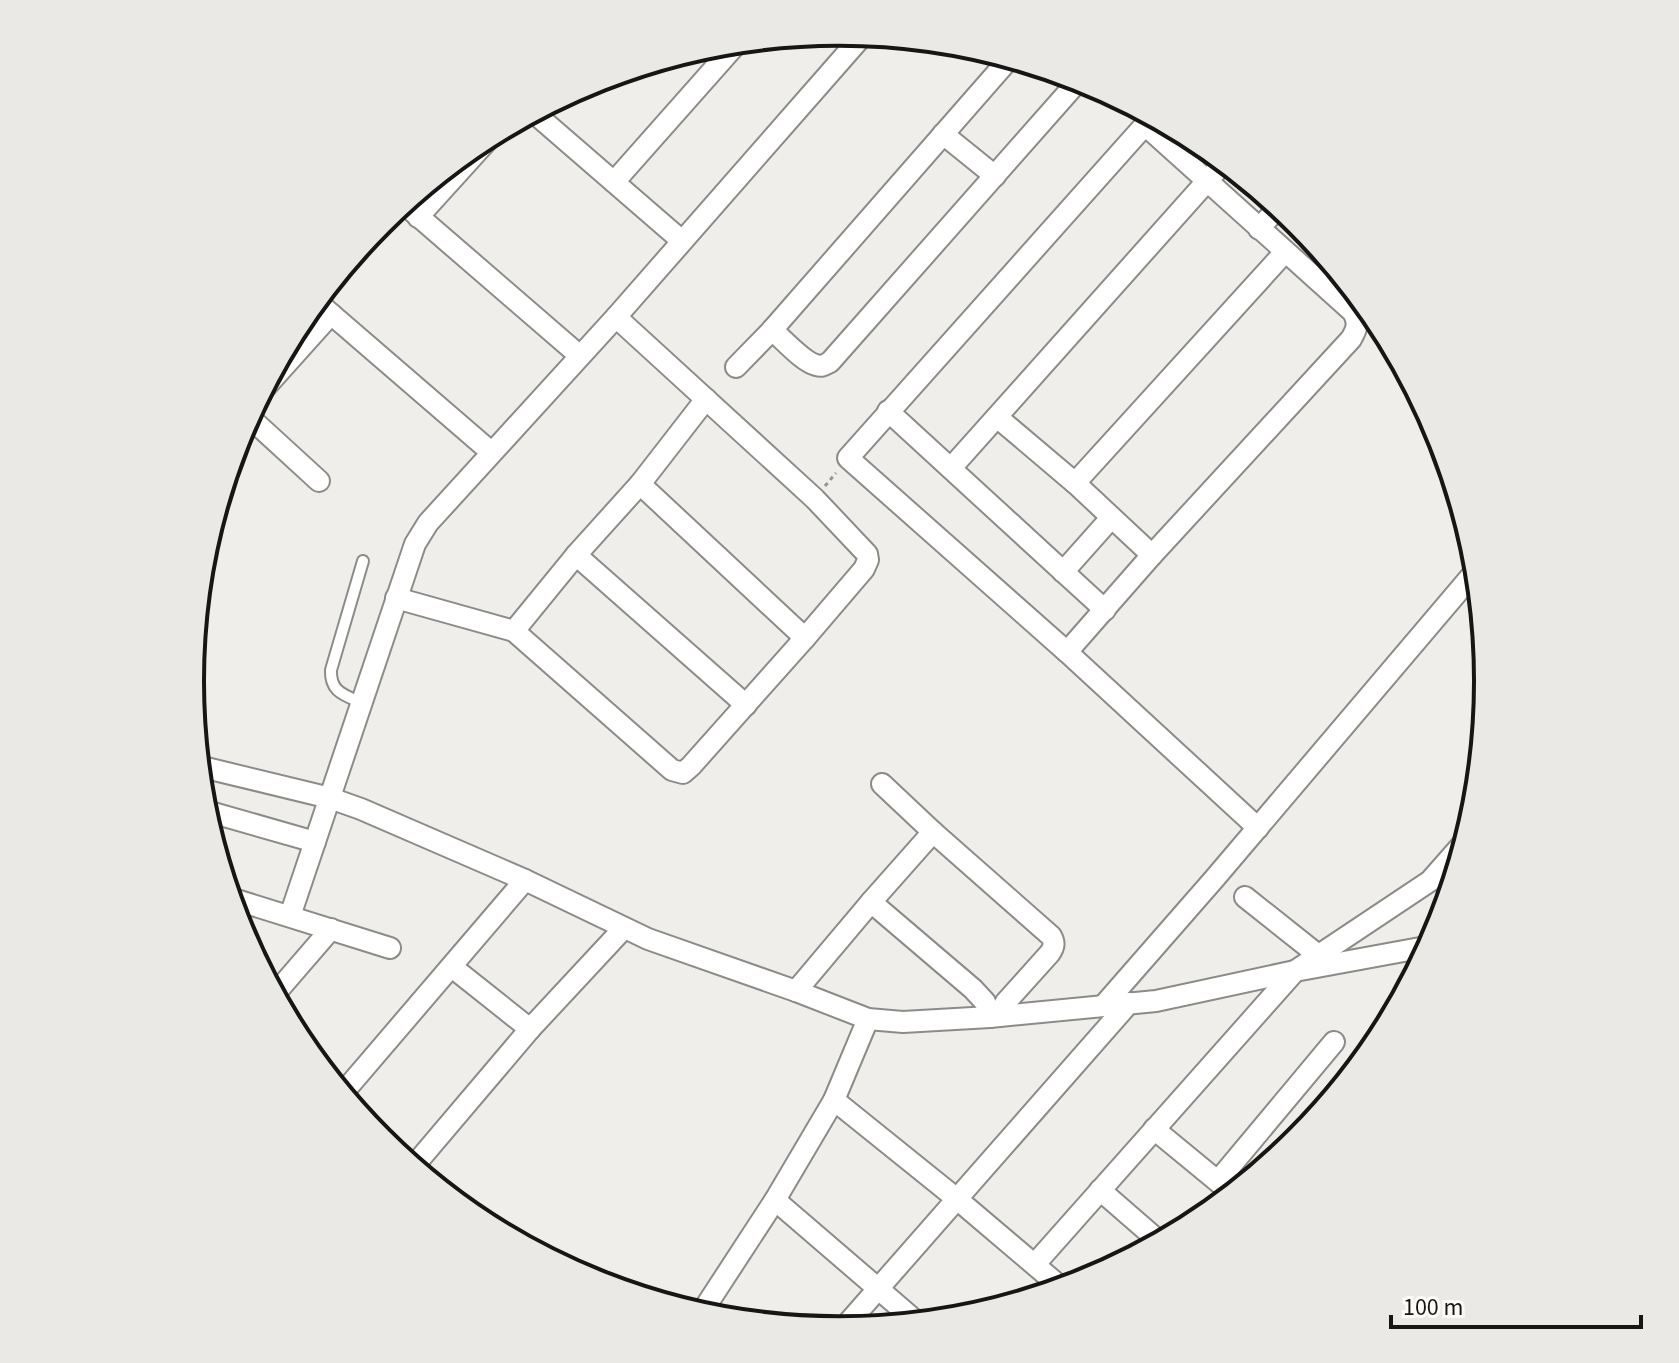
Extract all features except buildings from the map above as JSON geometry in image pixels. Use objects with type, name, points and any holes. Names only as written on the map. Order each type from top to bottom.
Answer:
[{"type":"street","points":[[290,916],[396,598],[415,544],[428,523],[616,317],[853,46]]},
{"type":"street","points":[[614,182],[725,56]]},
{"type":"street","points":[[736,367],[1002,67]]},
{"type":"street","points":[[772,330],[817,366],[830,362],[1071,90]]},
{"type":"street","points":[[542,120],[682,241]]},
{"type":"street","points":[[1145,125],[848,458],[1067,652],[1258,828]]},
{"type":"street","points":[[1067,652],[1357,329],[1353,312],[1208,182],[1161,133]]},
{"type":"street","points":[[943,134],[995,176]]},
{"type":"street","points":[[951,468],[1217,171]]},
{"type":"street","points":[[412,212],[580,356]]},
{"type":"street","points":[[1259,229],[1271,215]]},
{"type":"street","points":[[1075,483],[1285,252]]},
{"type":"street","points":[[325,309],[491,452]]},
{"type":"street","points":[[396,598],[514,631],[672,770],[683,773],[864,569],[867,554],[815,499],[616,317]]},
{"type":"street","points":[[514,631],[640,484],[706,399]]},
{"type":"street","points":[[888,411],[1105,610]]},
{"type":"street","points":[[997,417],[1075,483],[1152,555]]},
{"type":"street","points":[[258,425],[319,481]]},
{"type":"street","points":[[640,484],[805,638]]},
{"type":"street","points":[[1063,572],[1111,518]]},
{"type":"street","points":[[576,555],[746,705]]},
{"type":"street","points":[[1104,1005],[1467,581]]},
{"type":"street","points":[[210,769],[330,798],[361,809],[525,880],[648,939],[868,1019],[903,1022],[1156,1001],[1295,971],[1414,953]]},
{"type":"street","points":[[882,784],[1054,942],[1050,953],[994,1016]]},
{"type":"street","points":[[218,814],[315,842]]},
{"type":"street","points":[[796,991],[933,832]]},
{"type":"street","points":[[1035,1264],[1295,971],[1430,881],[1449,859]]},
{"type":"street","points":[[349,1086],[525,880]]},
{"type":"street","points":[[1245,897],[1318,955]]},
{"type":"street","points":[[244,902],[390,948]]},
{"type":"street","points":[[871,902],[973,989],[994,1016]]},
{"type":"street","points":[[420,1159],[530,1029],[624,928]]},
{"type":"street","points":[[282,986],[331,929]]},
{"type":"street","points":[[452,967],[530,1029]]},
{"type":"street","points":[[853,1317],[1129,1003]]},
{"type":"street","points":[[708,1303],[775,1200],[834,1100],[868,1019]]},
{"type":"street","points":[[1230,1183],[1334,1042]]},
{"type":"street","points":[[834,1100],[1053,1280]]},
{"type":"street","points":[[1154,1129],[1225,1187]]},
{"type":"street","points":[[1100,1190],[1152,1235]]},
{"type":"street","points":[[775,1200],[907,1313]]},
{"type":"lane","points":[[362,703],[337,692],[331,670],[363,561]]},
{"type":"path","points":[[815,499],[848,458]]}]
